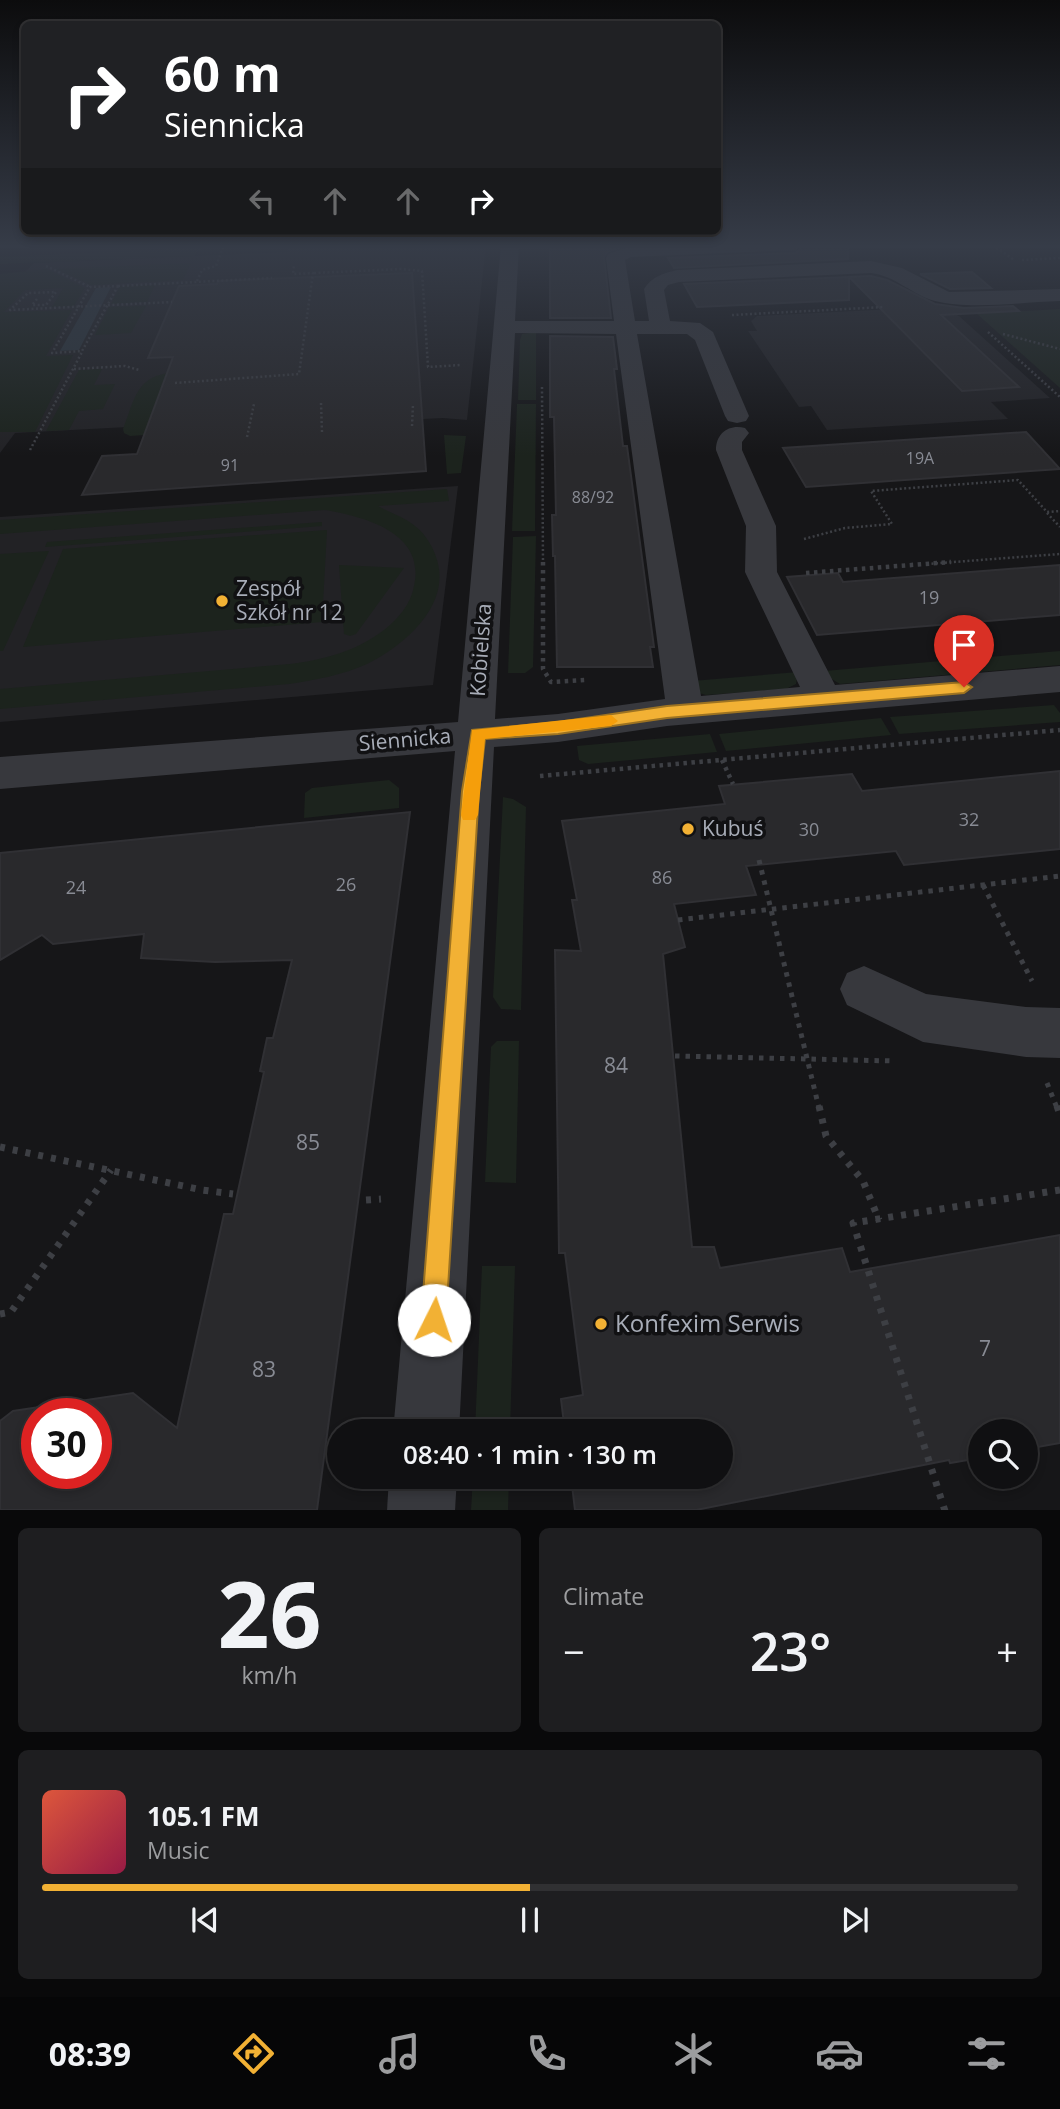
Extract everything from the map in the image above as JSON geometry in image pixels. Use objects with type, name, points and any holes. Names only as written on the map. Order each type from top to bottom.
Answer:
[{"type":"street","name":"Kobielska","points":[[427,1419],[471,791],[478,734],[477,684],[505,315]]},
{"type":"street","points":[[622,315],[681,694],[687,711]]},
{"type":"street","points":[[658,315],[659,322]]},
{"type":"street","points":[[504,327],[624,327],[659,322],[692,328],[702,333],[737,425],[729,442],[729,450],[761,526],[763,542],[759,561],[772,575],[824,699]]},
{"type":"street","name":"Siennicka","points":[[0,772],[558,728],[687,711],[1060,678]]},
{"type":"street","points":[[864,989],[923,1018],[1026,1032],[1059,1033]]},
{"type":"street","points":[[421,1510],[422,1489]]},
{"type":"path","points":[[74,315],[52,353],[82,351]]},
{"type":"path","points":[[30,450],[102,315]]},
{"type":"path","points":[[175,383],[299,374],[307,315]]},
{"type":"path","points":[[425,315],[428,367],[461,365]]},
{"type":"path","points":[[659,322],[755,315]]},
{"type":"path","points":[[969,315],[1060,397]]},
{"type":"path","points":[[988,332],[1060,349]]},
{"type":"path","points":[[73,369],[125,366],[139,370]]},
{"type":"path","points":[[321,403],[322,432]]},
{"type":"path","points":[[247,438],[254,404]]},
{"type":"path","points":[[412,426],[413,404]]},
{"type":"path","points":[[1060,527],[1018,480],[871,491],[892,524],[845,528],[798,540],[778,555],[772,575],[1060,554]]},
{"type":"path","points":[[1047,512],[1060,511]]},
{"type":"path","points":[[540,776],[1060,730]]},
{"type":"path","points":[[722,760],[733,784]]},
{"type":"path","points":[[759,860],[826,1136],[863,1181],[878,1220]]},
{"type":"path","points":[[678,920],[1060,876]]},
{"type":"path","points":[[983,885],[1059,1033]]},
{"type":"path","points":[[676,1056],[904,1061]]},
{"type":"path","points":[[0,1147],[202,1191],[233,1194]]},
{"type":"path","points":[[0,1314],[11,1312],[111,1170]]},
{"type":"path","points":[[945,1510],[853,1223],[1060,1191]]},
{"type":"path","points":[[366,1200],[381,1199]]},
{"type":"shaded area","points":[[0,315],[478,315],[467,420],[443,418],[305,425],[147,426],[15,433],[0,453]]},
{"type":"shaded area","points":[[0,315],[69,315],[46,356],[73,355],[35,432],[0,432]]},
{"type":"shaded area","points":[[80,315],[97,315],[79,350],[60,351]]},
{"type":"shaded area","points":[[105,315],[141,315],[131,333],[95,335]]},
{"type":"shaded area","points":[[957,315],[1050,398],[991,402],[1008,419],[827,430],[811,406],[799,407],[748,331],[757,331],[751,321],[757,316]]},
{"type":"shaded area","points":[[979,315],[1060,315],[1060,388]]},
{"type":"shaded area","points":[[536,332],[536,400],[518,400],[520,340],[522,334]]},
{"type":"shaded area","points":[[102,369],[94,385],[115,384],[103,409],[79,411],[69,430],[46,431],[79,370]]},
{"type":"shaded area","points":[[168,373],[157,401],[243,429],[130,436],[124,433],[133,401],[142,386],[157,376]]},
{"type":"shaded area","points":[[517,404],[536,404],[535,531],[512,531]]},
{"type":"shaded area","points":[[444,435],[466,436],[461,473],[447,474]]},
{"type":"shaded area","name":"Zespół Szkół nr 12","points":[[458,486],[433,685],[0,722],[0,517]]},
{"type":"shaded area","points":[[447,489],[449,501],[378,506],[407,521],[423,534],[436,557],[438,591],[432,606],[410,634],[367,664],[339,674],[289,684],[0,709],[0,689],[290,664],[339,653],[363,644],[399,616],[412,593],[415,568],[411,553],[402,541],[389,531],[358,517],[325,510],[0,534],[0,520]]},
{"type":"shaded area","points":[[322,522],[322,526],[45,547],[47,542]]},
{"type":"shaded area","points":[[327,530],[322,622],[23,647],[63,549]]},
{"type":"shaded area","points":[[536,536],[533,667],[525,673],[508,673],[513,537]]},
{"type":"shaded area","points":[[49,551],[3,651],[0,651],[0,554]]},
{"type":"shaded area","points":[[339,565],[404,568],[356,634],[350,636],[344,634]]},
{"type":"shaded area","points":[[1060,651],[1060,665],[840,684],[824,671]]},
{"type":"shaded area","points":[[798,672],[796,684],[786,689],[706,695],[699,693],[692,681]]},
{"type":"shaded area","points":[[1054,705],[1060,713],[1060,722],[899,734],[890,717]]},
{"type":"shaded area","points":[[881,718],[891,735],[726,751],[719,734]]},
{"type":"shaded area","points":[[710,734],[717,752],[588,764],[579,760],[577,746]]},
{"type":"shaded area","points":[[389,780],[399,788],[399,808],[304,818],[305,793],[312,788]]},
{"type":"shaded area","points":[[503,797],[513,799],[526,807],[521,1010],[501,1009],[493,997]]},
{"type":"shaded area","points":[[497,1041],[519,1041],[516,1183],[485,1182],[491,1047]]},
{"type":"shaded area","points":[[482,1266],[515,1266],[510,1419],[476,1419]]},
{"type":"shaded area","points":[[472,1489],[509,1489],[508,1510],[471,1510]]},
{"type":"building","points":[[166,315],[415,315],[426,471],[82,495],[102,456],[137,454],[173,357],[148,358]]},
{"type":"building","points":[[550,315],[611,315],[611,318],[550,318]]},
{"type":"building","points":[[887,315],[942,315],[1019,387],[962,391]]},
{"type":"building","points":[[550,336],[613,337],[623,446],[627,446],[654,647],[650,647],[653,667],[557,667],[552,515],[556,515],[554,417],[550,417]]},
{"type":"building","points":[[1026,432],[1060,469],[806,487],[783,448]]},
{"type":"building","points":[[1060,565],[1060,615],[817,635],[787,577],[838,573],[843,582]]},
{"type":"building","points":[[1060,771],[1060,849],[904,865],[896,851],[746,866],[756,895],[674,904],[685,947],[663,954],[692,1247],[714,1247],[720,1268],[842,1248],[850,1272],[1060,1235],[1060,1443],[1038,1447],[1038,1419],[968,1419],[968,1460],[950,1463],[949,1460],[696,1510],[575,1510],[572,1489],[733,1489],[733,1419],[563,1419],[561,1399],[583,1395],[565,1253],[559,1253],[555,950],[581,951],[572,900],[577,900],[562,821],[725,804],[719,786],[852,774],[862,791]]},
{"type":"building","points":[[410,812],[329,1419],[327,1419],[317,1510],[0,1510],[0,1421],[13,1411],[21,1410],[21,1489],[112,1489],[112,1398],[100,1398],[133,1393],[177,1428],[224,1214],[233,1214],[264,1072],[260,1071],[267,1038],[273,1038],[292,960],[215,962],[141,958],[144,934],[53,944],[42,935],[0,960],[0,853]]},
{"type":"slow traffic","points":[[469,815],[478,734],[611,721]]},
{"type":"place","name":"Zespół Szkół nr 12","points":[[222,601]]},
{"type":"place","name":"Kubuś","points":[[688,829]]},
{"type":"place","name":"Konfexim Serwis","points":[[601,1324]]},
{"type":"route","points":[[434,1320],[471,791],[478,734],[558,728],[667,712],[964,687]]}]
